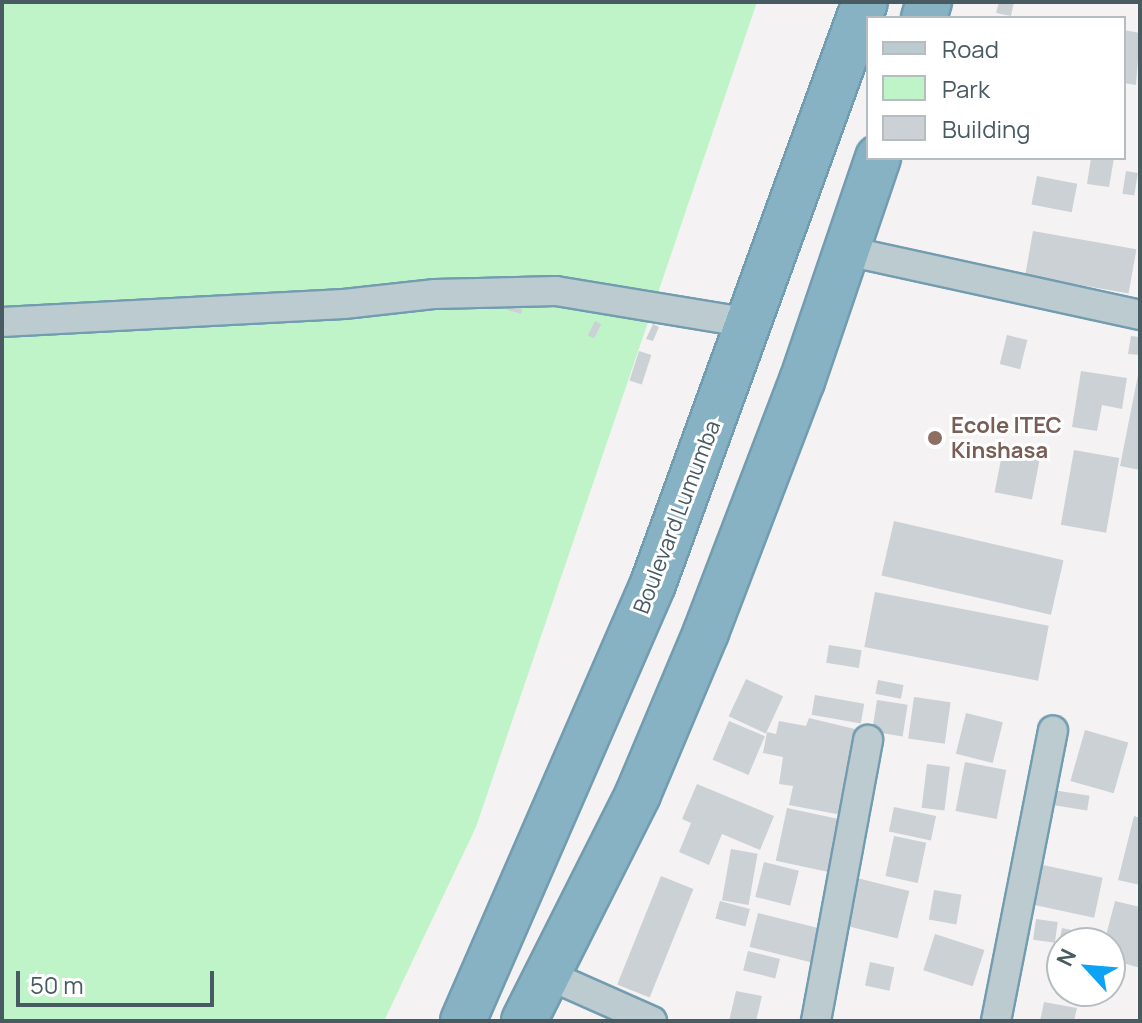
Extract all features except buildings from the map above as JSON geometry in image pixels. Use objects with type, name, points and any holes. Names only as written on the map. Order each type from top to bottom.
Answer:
[{"type":"highway","name":"Boulevard Lumumba","points":[[463,1021],[653,584],[865,2]]},
{"type":"highway","points":[[524,1021],[638,794],[706,632],[847,251],[877,160]]},
{"type":"street","points":[[847,251],[1140,315]]},
{"type":"street","points":[[2,322],[344,304],[435,294],[556,291],[750,323]]},
{"type":"street","points":[[996,1021],[1053,731]]},
{"type":"street","points":[[816,1021],[868,740]]},
{"type":"street","points":[[546,974],[652,1021]]},
{"type":"green space","points":[[2,2],[757,2],[476,827],[384,1021],[2,1021]]},
{"type":"place","name":"Ecole ITEC Kinshasa","points":[[935,438]]}]
